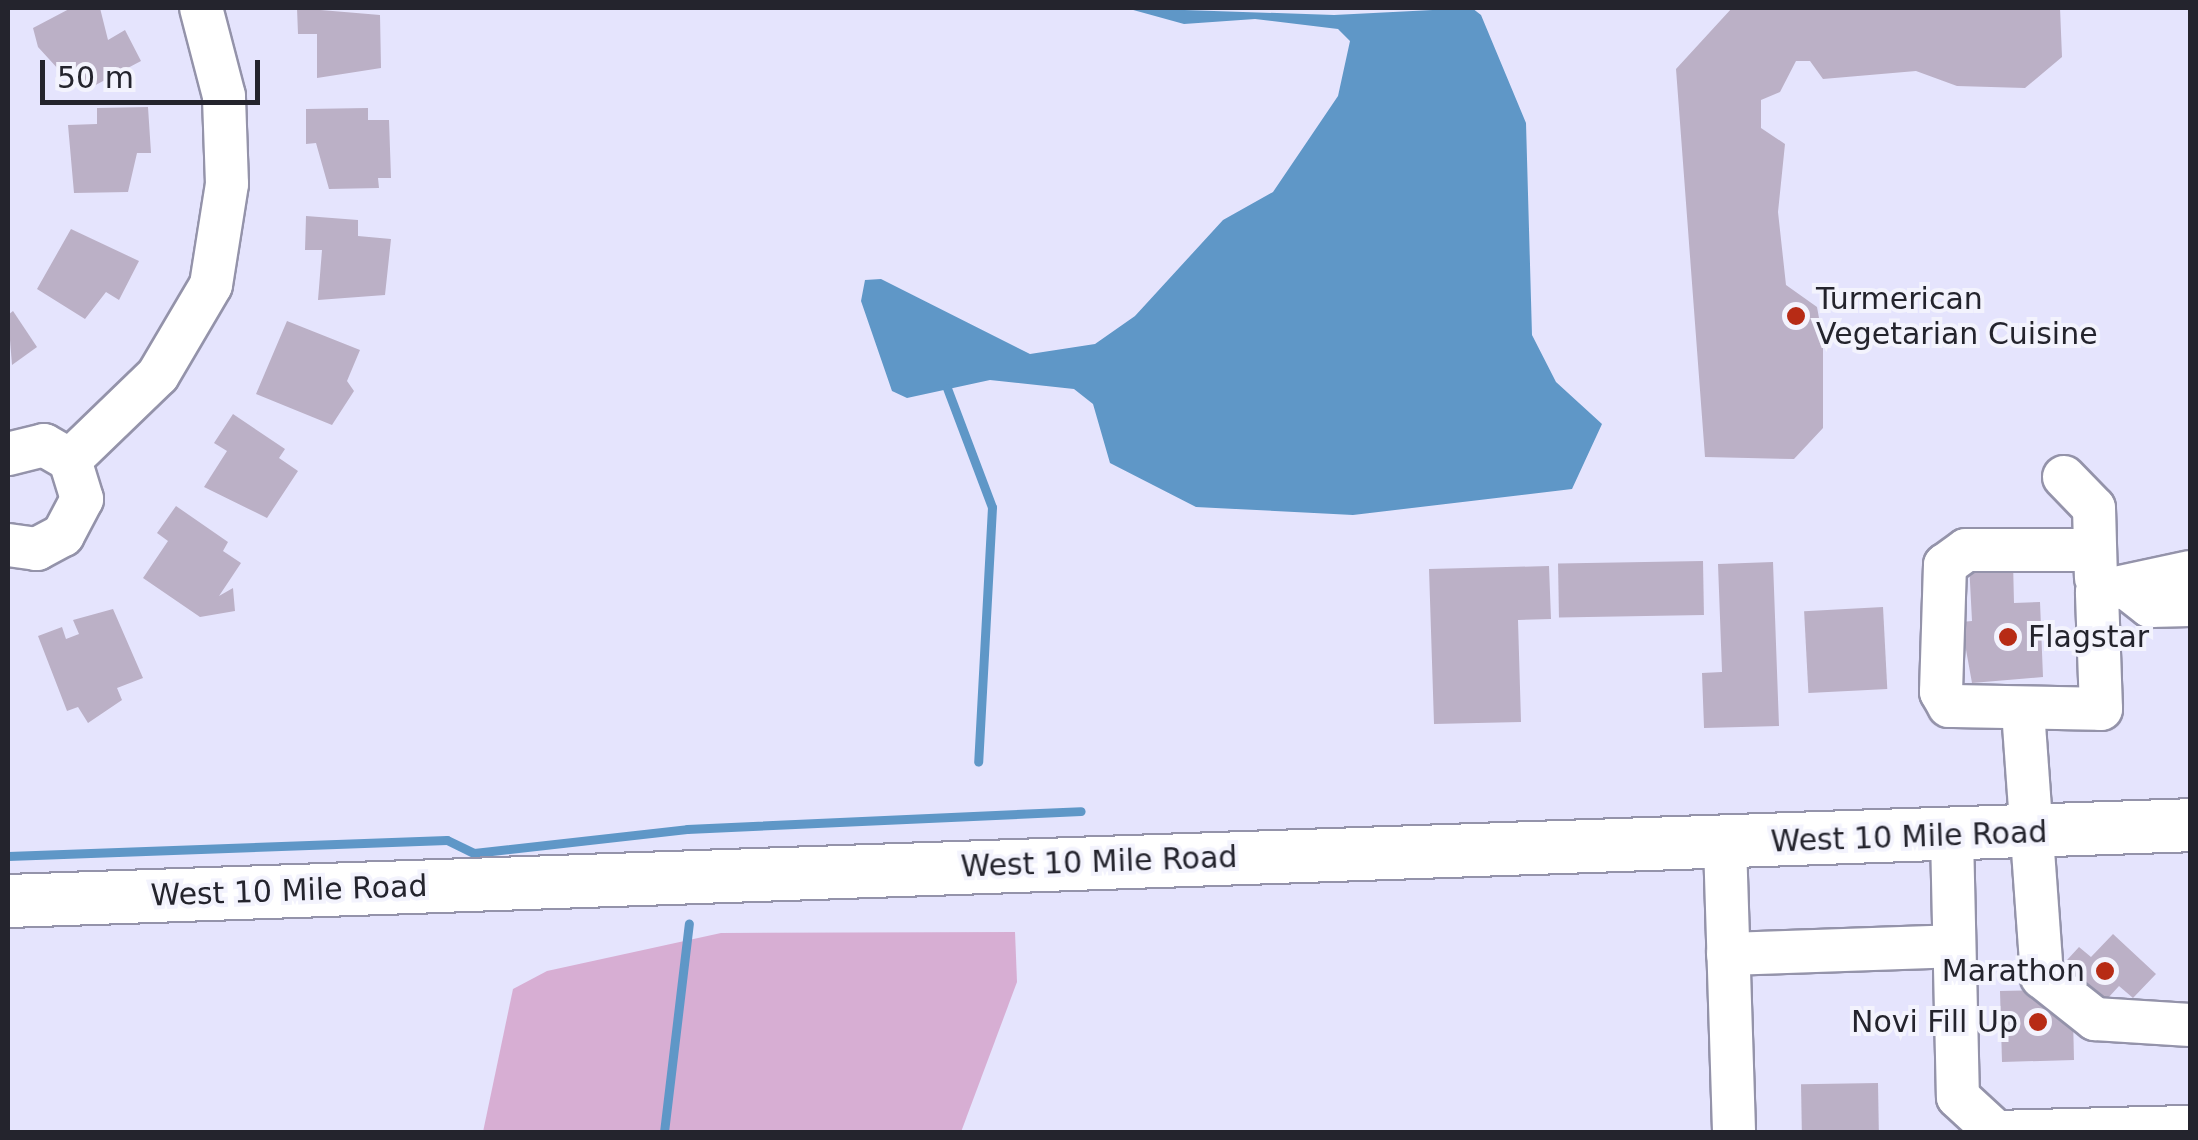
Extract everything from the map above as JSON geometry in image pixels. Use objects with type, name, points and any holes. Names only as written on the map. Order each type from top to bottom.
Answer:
[{"type":"main road","name":"West 10 Mile Road","points":[[8,901],[2190,825]]},
{"type":"street","points":[[70,460],[158,375],[211,286],[223,240],[224,114],[201,8]]},
{"type":"street","points":[[8,454],[44,445],[70,460],[82,499],[63,535],[37,549],[8,545]]},
{"type":"street","points":[[2064,478],[2094,508],[2107,577],[2100,709],[1962,713],[1944,700],[1945,564],[1966,550],[2107,577],[2190,572]]},
{"type":"street","points":[[2107,577],[2150,606],[2190,605]]},
{"type":"street","points":[[2023,711],[2026,832],[2042,977],[2095,1019],[2190,1025]]},
{"type":"street","points":[[1952,836],[1958,1097],[1996,1132],[2190,1127]]},
{"type":"street","points":[[1724,844],[1734,1132]]},
{"type":"street","points":[[1728,954],[1952,946]]},
{"type":"shaded area","points":[[1015,932],[1017,982],[961,1132],[483,1132],[513,989],[547,971],[721,933]]},
{"type":"water","points":[[1126,8],[1334,15],[1472,8],[1481,15],[1526,123],[1532,335],[1556,382],[1602,424],[1572,489],[1353,515],[1196,507],[1110,463],[1093,404],[1074,389],[990,380],[907,398],[892,391],[861,301],[865,280],[881,279],[1030,354],[1095,344],[1135,316],[1223,220],[1273,192],[1338,96],[1350,41],[1338,29],[1255,19],[1184,24]]},
{"type":"building","points":[[71,8],[100,8],[108,40],[125,30],[141,61],[88,89],[81,76],[70,82],[38,47],[33,28]]},
{"type":"building","points":[[297,8],[380,15],[381,68],[317,78],[317,34],[298,34]]},
{"type":"building","points":[[1732,8],[2060,8],[2062,57],[2025,88],[1957,86],[1916,71],[1823,79],[1810,61],[1796,61],[1780,92],[1761,100],[1761,128],[1785,144],[1778,212],[1786,285],[1817,307],[1823,340],[1823,428],[1794,459],[1705,457],[1676,69]]},
{"type":"building","points":[[148,107],[151,153],[137,153],[128,192],[74,193],[68,125],[97,124],[97,108]]},
{"type":"building","points":[[368,108],[368,120],[389,120],[391,178],[378,178],[379,188],[329,189],[316,143],[306,144],[306,109]]},
{"type":"building","points":[[306,216],[358,220],[358,236],[391,239],[385,295],[318,300],[322,250],[305,250]]},
{"type":"building","points":[[71,229],[139,261],[119,300],[106,292],[85,319],[37,289]]},
{"type":"building","points":[[13,311],[37,347],[12,365],[8,315]]},
{"type":"building","points":[[287,321],[360,350],[347,381],[354,391],[332,425],[256,394]]},
{"type":"building","points":[[233,414],[285,449],[279,458],[298,471],[267,518],[204,487],[227,451],[214,443]]},
{"type":"building","points":[[176,506],[228,542],[223,551],[241,563],[219,596],[233,588],[235,611],[200,617],[143,578],[168,541],[157,533]]},
{"type":"building","points":[[1703,561],[1704,615],[1559,618],[1558,564]]},
{"type":"building","points":[[2013,561],[2014,603],[2040,602],[2043,677],[1972,683],[1961,622],[1972,621],[1969,563]]},
{"type":"building","points":[[1773,562],[1779,726],[1704,728],[1702,673],[1722,672],[1718,564]]},
{"type":"building","points":[[1549,566],[1551,619],[1518,620],[1521,722],[1434,724],[1429,569]]},
{"type":"building","points":[[1883,607],[1887,689],[1808,693],[1804,611]]},
{"type":"building","points":[[113,609],[143,678],[117,688],[122,700],[88,723],[78,707],[67,711],[38,636],[62,627],[66,639],[79,634],[73,620]]},
{"type":"building","points":[[2113,934],[2156,974],[2133,998],[2119,986],[2097,1010],[2056,972],[2079,947],[2091,957]]},
{"type":"building","points":[[2041,990],[2073,1018],[2074,1060],[2002,1062],[2000,991]]},
{"type":"building","points":[[1878,1083],[1879,1132],[1802,1132],[1801,1084]]},
{"type":"waterway","points":[[947,388],[992,507],[978,762]]},
{"type":"waterway","points":[[8,856],[447,840],[474,853],[687,829],[1081,811]]},
{"type":"waterway","points":[[664,1132],[689,923]]},
{"type":"place","name":"Turmerican Vegetarian Cuisine","points":[[1796,316]]},
{"type":"place","name":"Flagstar","points":[[2008,637]]},
{"type":"place","name":"Marathon","points":[[2105,971]]},
{"type":"place","name":"Novi Fill Up","points":[[2038,1022]]}]
